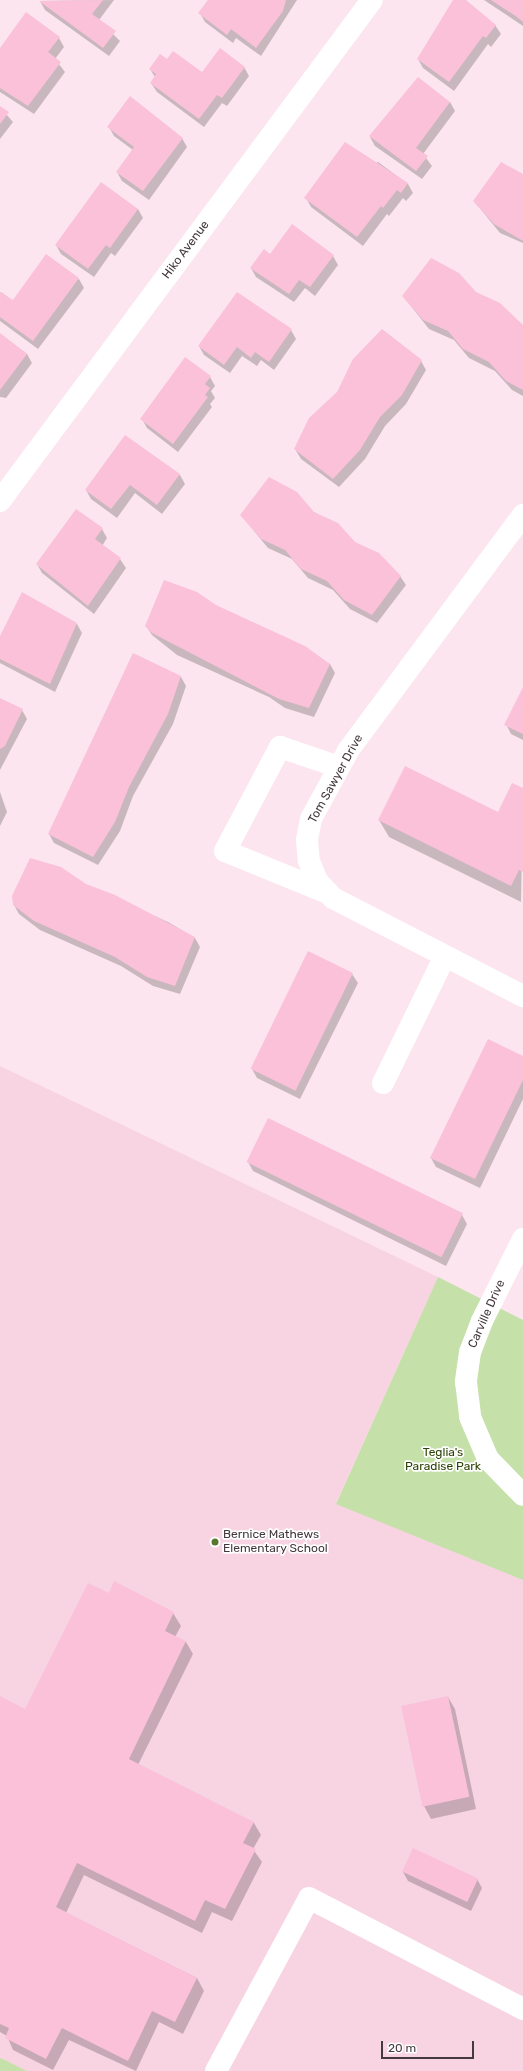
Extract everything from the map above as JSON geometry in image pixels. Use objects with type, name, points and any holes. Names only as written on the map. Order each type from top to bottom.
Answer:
[{"type":"street","name":"Hiko Avenue","points":[[0,501],[372,0]]},
{"type":"street","name":"Tom Sawyer Drive","points":[[523,515],[376,710],[339,767],[311,819],[307,840],[309,861],[317,881],[328,893],[523,996]]},
{"type":"street","points":[[328,893],[225,851],[280,747],[339,767]]},
{"type":"street","points":[[383,1083],[445,956]]},
{"type":"street","name":"Carville Drive","points":[[523,1239],[516,1270],[470,1352],[466,1382],[470,1417],[488,1459],[523,1495]]},
{"type":"street","points":[[216,2071],[309,1898],[523,2009]]},
{"type":"shaded area","name":"Bernice Mathews Elementary School","points":[[0,1066],[438,1277],[336,1503],[523,1580],[523,2071],[27,2071],[0,2058]]},
{"type":"green space","name":"Teglia's Paradise Park","points":[[438,1277],[523,1320],[523,1580],[336,1504]]},
{"type":"green space","points":[[0,2058],[5,2060],[27,2071],[0,2071]]},
{"type":"building","points":[[103,0],[92,14],[116,31],[103,48],[39,1]]},
{"type":"building","points":[[208,0],[286,0],[283,11],[256,48],[231,29],[227,35],[198,13]]},
{"type":"building","points":[[453,0],[466,0],[496,25],[486,38],[483,36],[449,82],[417,59]]},
{"type":"building","points":[[491,0],[523,0],[523,22],[517,17]]},
{"type":"building","points":[[26,12],[60,37],[48,52],[61,62],[28,106],[0,88],[0,48]]},
{"type":"building","points":[[220,48],[245,67],[222,98],[217,95],[199,119],[150,83],[156,74],[149,69],[160,54],[167,59],[173,51],[202,72]]},
{"type":"building","points":[[418,77],[450,102],[416,148],[428,156],[416,171],[369,136]]},
{"type":"building","points":[[130,96],[183,138],[143,191],[116,172],[134,147],[107,127]]},
{"type":"building","points":[[0,106],[9,112],[0,124]]},
{"type":"building","points":[[345,142],[408,183],[401,193],[397,190],[383,208],[381,206],[357,237],[304,198]]},
{"type":"building","points":[[501,162],[523,174],[523,241],[494,224],[473,201]]},
{"type":"building","points":[[101,182],[138,209],[110,248],[106,245],[88,269],[55,245]]},
{"type":"building","points":[[292,224],[334,255],[310,287],[299,280],[289,294],[250,268],[264,249],[270,254]]},
{"type":"building","points":[[46,254],[79,278],[33,341],[0,317],[0,292],[13,300]]},
{"type":"building","points":[[431,258],[459,273],[476,292],[500,303],[523,325],[523,390],[506,381],[489,362],[463,349],[448,331],[423,320],[402,296]]},
{"type":"building","points":[[237,292],[292,329],[269,362],[255,352],[251,358],[237,347],[224,365],[198,346]]},
{"type":"building","points":[[382,329],[422,360],[402,395],[380,417],[360,450],[333,479],[294,449],[309,418],[337,392],[353,359]]},
{"type":"building","points":[[0,333],[27,354],[0,390]]},
{"type":"building","points":[[185,357],[211,376],[205,384],[210,388],[205,395],[208,397],[173,444],[140,419]]},
{"type":"building","points":[[125,435],[180,474],[157,505],[130,485],[111,509],[85,490]]},
{"type":"building","points":[[269,477],[297,492],[314,512],[338,523],[355,542],[379,553],[401,576],[372,615],[344,600],[327,581],[301,569],[285,550],[261,539],[240,515]]},
{"type":"building","points":[[76,509],[103,528],[95,539],[121,558],[88,606],[36,564]]},
{"type":"building","points":[[164,580],[197,592],[216,605],[305,646],[330,664],[309,708],[279,699],[152,633],[145,626]]},
{"type":"building","points":[[22,592],[77,623],[50,684],[0,659],[0,636]]},
{"type":"building","points":[[133,653],[181,676],[168,714],[129,787],[115,822],[93,857],[48,834]]},
{"type":"building","points":[[523,687],[523,734],[504,725]]},
{"type":"building","points":[[0,698],[23,709],[5,746],[0,749]]},
{"type":"building","points":[[405,766],[498,812],[512,783],[523,788],[523,872],[519,870],[511,886],[378,820]]},
{"type":"building","points":[[30,858],[61,867],[86,884],[115,895],[195,937],[175,986],[147,977],[115,957],[34,921],[13,905],[12,896]]},
{"type":"building","points":[[308,951],[353,973],[296,1091],[251,1069]]},
{"type":"building","points":[[488,1039],[523,1056],[523,1080],[475,1179],[430,1158]]},
{"type":"building","points":[[268,1118],[463,1213],[442,1257],[247,1162]]},
{"type":"building","points":[[114,1581],[174,1612],[165,1631],[186,1641],[129,1759],[254,1822],[243,1843],[256,1849],[225,1909],[205,1900],[195,1921],[77,1863],[56,1907],[197,1978],[175,2022],[152,2011],[128,2061],[62,2028],[46,2059],[5,2038],[9,2028],[0,2024],[0,1696],[25,1709],[88,1583],[109,1593]]},
{"type":"building","points":[[448,1696],[469,1797],[422,1807],[401,1706]]},
{"type":"building","points":[[413,1848],[478,1878],[467,1902],[402,1872]]},
{"type":"place","name":"Bernice Mathews Elementary School","points":[[215,1542]]}]
